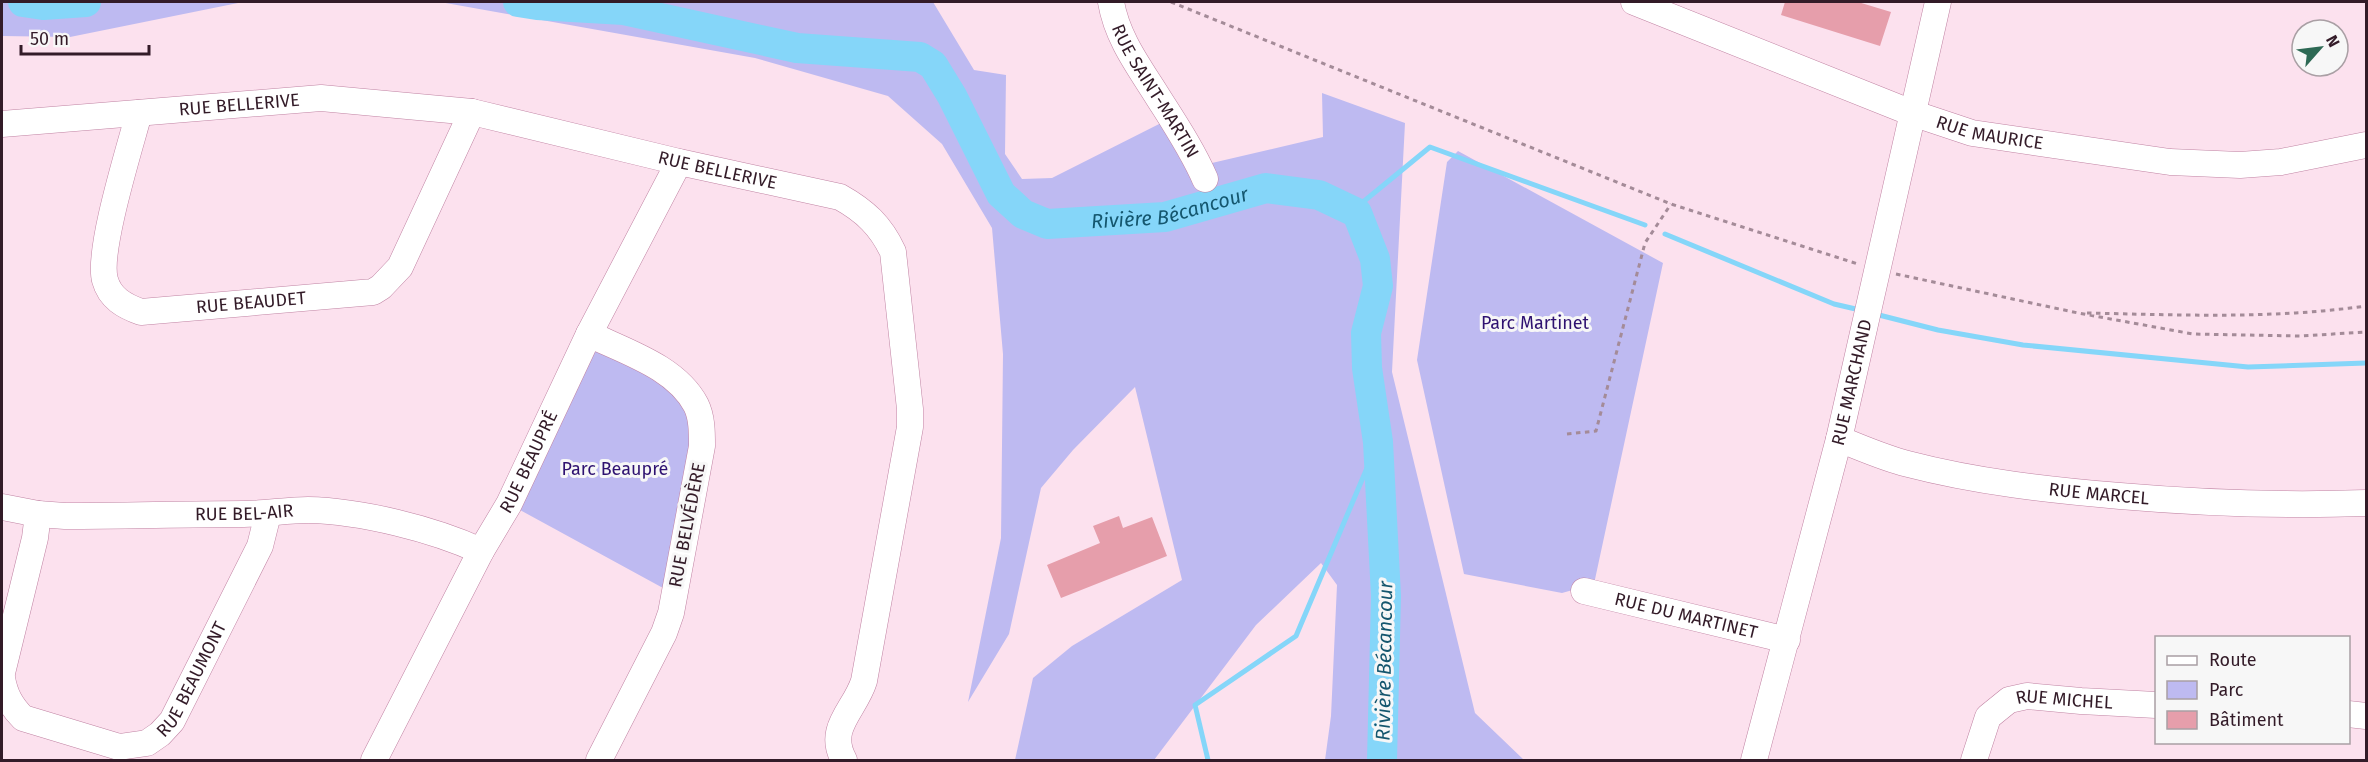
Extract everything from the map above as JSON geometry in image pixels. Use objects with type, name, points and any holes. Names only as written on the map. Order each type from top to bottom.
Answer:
[{"type":"street","name":"RUE SAINT-MARTIN","points":[[1111,2],[1120,36],[1171,118],[1205,179]]},
{"type":"street","name":"RUE MAURICE","points":[[1634,2],[1912,113],[1972,133],[2170,162],[2240,165],[2281,162],[2367,145]]},
{"type":"street","name":"RUE MARCHAND","points":[[1754,760],[1839,439],[1938,2]]},
{"type":"street","name":"RUE BELLERIVE","points":[[2,123],[321,98],[472,112],[679,162],[840,197],[857,207],[872,219],[885,235],[893,252],[910,427],[864,681],[860,693],[839,729],[837,739],[844,760]]},
{"type":"street","name":"RUE BEAUDET","points":[[139,113],[110,226],[103,264],[110,292],[123,306],[141,312],[374,292],[400,267],[472,112]]},
{"type":"street","name":"RUE BEAUPRÉ","points":[[374,760],[481,551],[509,504],[589,334],[679,162]]},
{"type":"street","name":"RUE BELVÉDÈRE","points":[[589,334],[659,368],[674,378],[697,406],[702,427],[702,446],[670,613],[664,633],[599,760]]},
{"type":"street","name":"RUE MARCEL","points":[[1839,439],[1906,463],[1983,480],[2037,488],[2212,503],[2288,506],[2367,503]]},
{"type":"street","name":"RUE BEL-AIR","points":[[2,507],[38,514],[65,516],[268,514],[308,510],[348,514],[424,529],[450,537],[481,551]]},
{"type":"street","name":"RUE BEAUMONT","points":[[38,514],[35,538],[2,675],[4,692],[12,708],[23,718],[119,747],[147,743],[160,734],[172,721],[260,546],[268,514]]},
{"type":"street","name":"RUE DU MARTINET","points":[[1584,591],[1787,640]]},
{"type":"street","name":"RUE MICHEL","points":[[1974,760],[1988,717],[2009,700],[2028,696],[2155,705]]},
{"type":"street","points":[[2350,714],[2367,716]]},
{"type":"path","points":[[1171,2],[1671,204],[1877,270],[2078,313],[2193,334],[2300,336],[2367,332]]},
{"type":"path","points":[[1567,434],[1596,430],[1645,243],[1671,204]]},
{"type":"path","points":[[2078,313],[2227,316],[2322,312],[2367,306]]},
{"type":"green space","points":[[2,2],[243,2],[70,37],[2,36]]},
{"type":"green space","points":[[440,2],[933,2],[974,70],[1006,75],[1005,154],[1022,179],[1052,178],[1171,118],[1199,166],[1323,137],[1322,93],[1405,123],[1392,372],[1475,713],[1524,760],[1325,760],[1331,716],[1337,585],[1321,563],[1256,625],[1154,760],[1015,760],[1033,678],[1072,646],[1182,580],[1135,387],[1073,450],[1041,488],[1009,634],[968,702],[1001,538],[1003,354],[992,228],[942,144],[888,96],[755,58]]},
{"type":"green space","name":"Parc Martinet","points":[[1458,151],[1663,263],[1594,584],[1562,593],[1464,574],[1417,360],[1447,162]]},
{"type":"green space","name":"Parc Beaupré","points":[[589,334],[697,407],[674,594],[509,504]]},
{"type":"building","points":[[1785,2],[1858,2],[1891,12],[1880,46],[1781,15]]},
{"type":"building","points":[[1119,516],[1123,528],[1152,517],[1167,556],[1061,598],[1047,565],[1100,543],[1093,526]]},
{"type":"waterway","name":"Rivière Bécancour","points":[[23,2],[43,5],[86,2]]},
{"type":"waterway","name":"Rivière Bécancour","points":[[518,2],[624,10],[797,48],[920,57],[933,65],[952,96],[1001,194],[1023,214],[1047,224],[1165,217],[1266,188],[1319,195],[1357,213],[1375,259],[1378,286],[1366,333],[1367,368],[1378,442],[1386,596],[1382,760]]},
{"type":"waterway","points":[[1357,213],[1363,202],[1430,147],[1645,225]]},
{"type":"waterway","points":[[1665,234],[1834,304],[1860,310]]},
{"type":"waterway","points":[[1875,314],[1938,330],[2023,345],[2248,367],[2366,363]]},
{"type":"waterway","points":[[1208,760],[1195,705],[1296,636],[1378,442]]}]
